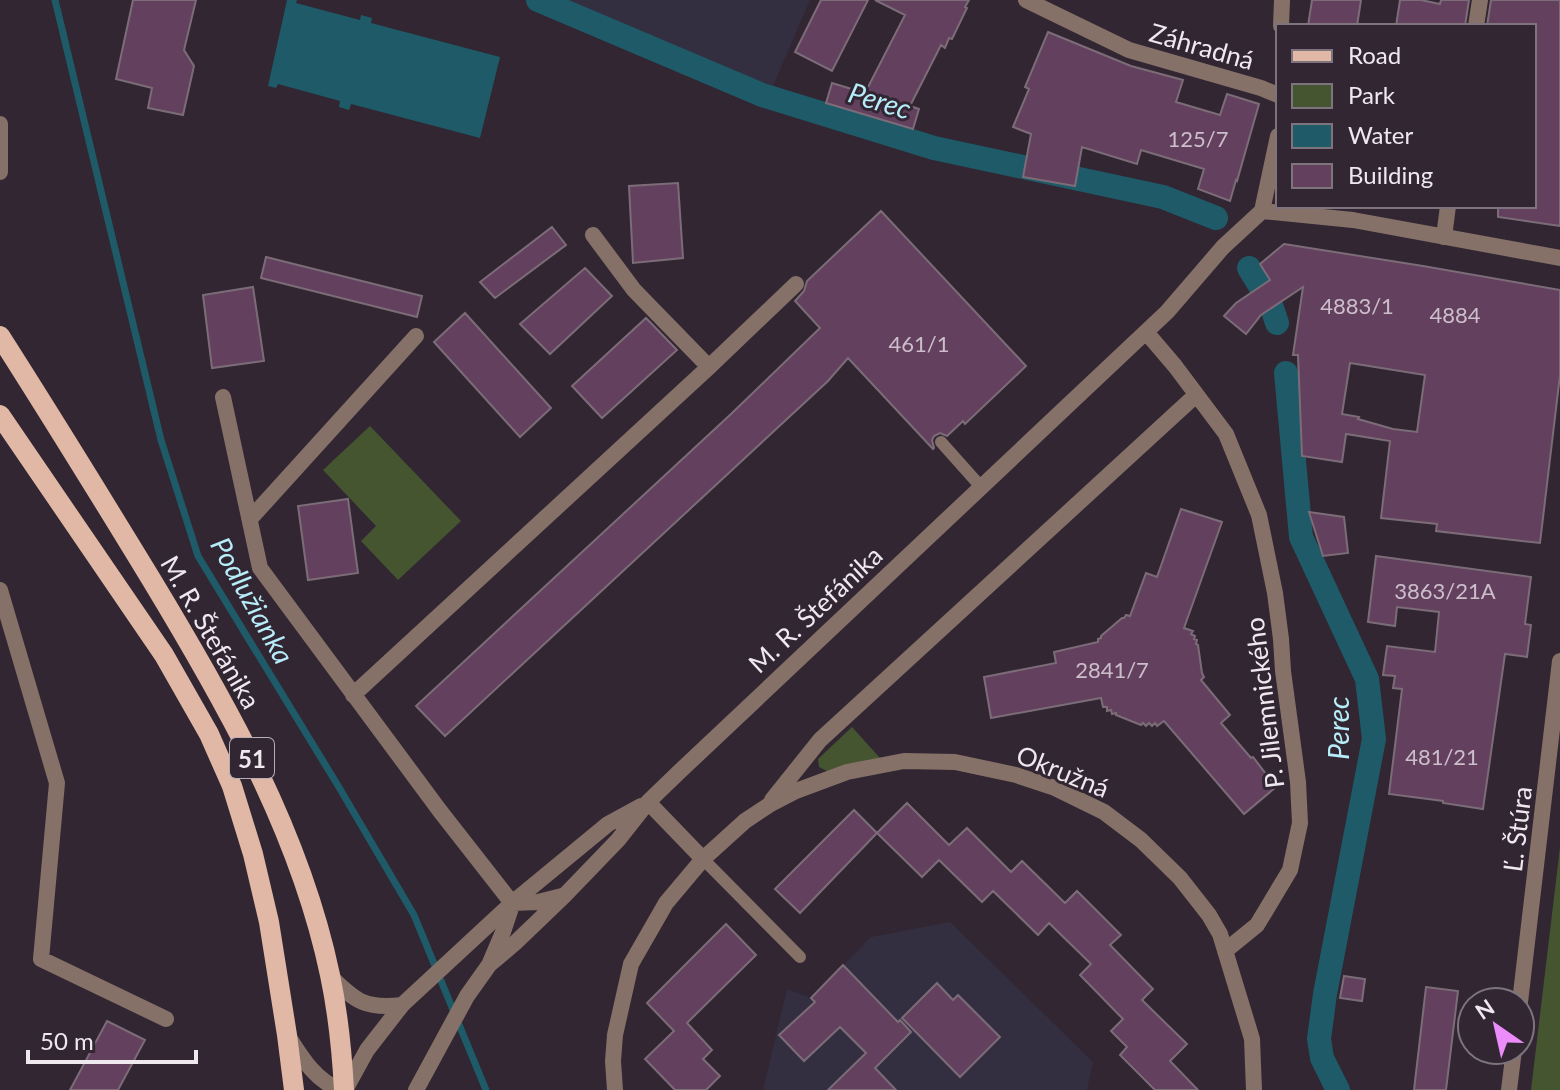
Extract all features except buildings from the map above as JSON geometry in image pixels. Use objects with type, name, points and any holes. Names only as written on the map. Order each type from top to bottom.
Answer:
[{"type":"main road","name":"M. R. Štefánika","points":[[0,336],[137,556],[228,710],[251,756],[292,850],[314,911],[331,977],[339,1027],[343,1090]]},
{"type":"main road","name":"M. R. Štefánika","points":[[0,415],[164,655],[221,759],[241,811],[269,922],[294,1090]]},
{"type":"street","name":"Záhradná","points":[[1026,0],[1129,50],[1276,94]]},
{"type":"street","points":[[1281,24],[1282,0]]},
{"type":"street","points":[[1476,24],[1480,0]]},
{"type":"street","points":[[0,124],[0,172]]},
{"type":"street","points":[[1276,145],[1262,211],[1353,220],[1560,258]]},
{"type":"street","points":[[1444,237],[1448,208]]},
{"type":"street","name":"M. R. Štefánika","points":[[489,965],[564,896],[618,840],[648,802],[1167,312],[1223,247],[1262,211]]},
{"type":"street","points":[[593,235],[634,290],[709,367]]},
{"type":"street","points":[[353,695],[798,286]]},
{"type":"street","name":"P. Jilemnického","points":[[1146,332],[1226,434],[1259,515],[1275,593],[1298,782],[1300,823],[1290,870],[1257,925],[1225,951]]},
{"type":"street","points":[[250,519],[416,336]]},
{"type":"street","points":[[769,805],[820,740],[1196,395]]},
{"type":"street","points":[[223,397],[260,568],[512,903],[538,902],[564,896]]},
{"type":"street","points":[[0,590],[57,783],[41,959],[166,1019]]},
{"type":"street","name":"Ľ. Štúra","points":[[1522,986],[1560,661]]},
{"type":"street","name":"Okružná","points":[[615,1090],[615,1035],[631,964],[666,903],[703,859],[745,821],[796,791],[847,772],[904,761],[955,762],[1016,775],[1055,788],[1104,812],[1141,840],[1180,878],[1220,934],[1252,1039],[1254,1090]]},
{"type":"street","points":[[648,802],[703,859]]},
{"type":"street","name":"M. R. Štefánika","points":[[287,1035],[304,1061],[321,1079],[343,1090],[367,1050],[402,1005],[512,903],[608,824],[648,802]]},
{"type":"street","name":"M. R. Štefánika","points":[[414,1088],[467,996],[489,965],[512,903]]},
{"type":"street","points":[[331,977],[348,994],[366,1004],[382,1008],[402,1005]]},
{"type":"street","points":[[1509,1090],[1512,1066]]},
{"type":"lane","points":[[941,442],[982,488]]},
{"type":"lane","points":[[703,859],[800,957]]},
{"type":"shaded area","points":[[558,0],[810,0],[773,86],[713,65]]},
{"type":"shaded area","points":[[950,922],[1093,1062],[1087,1090],[763,1090],[787,989],[811,998],[871,937]]},
{"type":"green space","points":[[370,426],[461,521],[398,580],[361,541],[376,526],[323,470]]},
{"type":"green space","points":[[852,727],[880,758],[827,771],[819,767],[818,759]]},
{"type":"green space","points":[[1560,847],[1560,1090],[1531,1090]]},
{"type":"water","points":[[287,0],[297,0],[296,3],[360,20],[361,15],[372,18],[371,23],[500,57],[480,138],[351,104],[349,110],[339,107],[340,101],[278,84],[276,88],[268,86]]},
{"type":"waterway","name":"Podlužianka","points":[[55,0],[161,440],[198,556],[414,915],[486,1090]]},
{"type":"waterway","name":"Perec","points":[[538,0],[762,95],[934,148],[1163,197],[1216,218]]},
{"type":"waterway","name":"Perec","points":[[1249,268],[1260,286]]},
{"type":"waterway","name":"Perec","points":[[1272,308],[1277,323]]},
{"type":"waterway","name":"Perec","points":[[1286,373],[1301,537],[1367,679],[1374,739],[1319,1039],[1322,1058],[1338,1090]]}]
